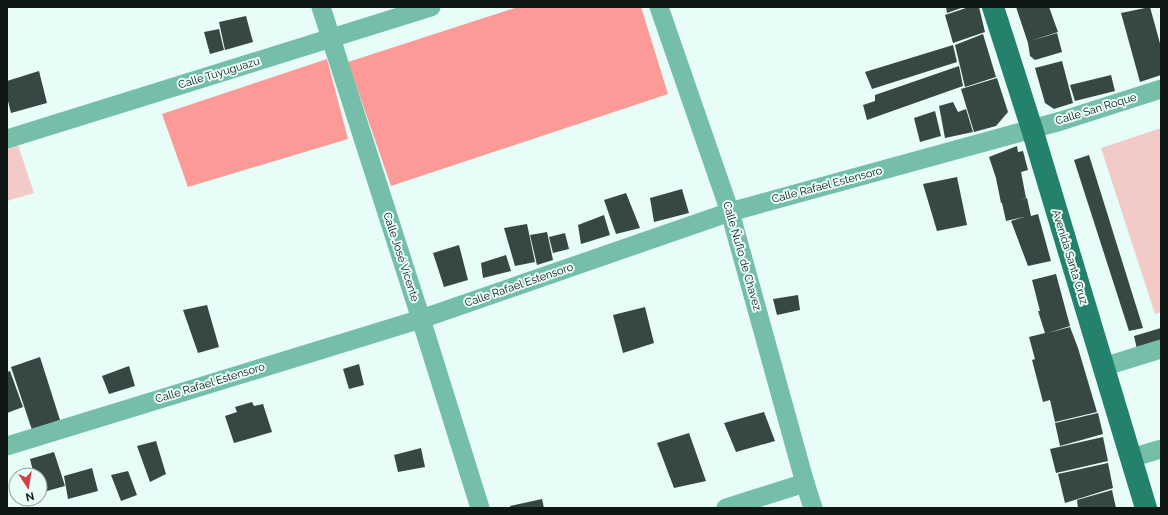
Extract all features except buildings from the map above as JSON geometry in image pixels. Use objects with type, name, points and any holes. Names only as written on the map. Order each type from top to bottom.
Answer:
[{"type":"main road","name":"Avenida Santa Cruz","points":[[993,7],[1032,129],[1146,508]]},
{"type":"street","name":"Calle José Vicente","points":[[321,7],[480,508]]},
{"type":"street","name":"Calle Tuyuguazu","points":[[7,139],[431,7]]},
{"type":"street","name":"Calle Ñuflo de Chavez","points":[[659,7],[730,212],[813,508]]},
{"type":"street","name":"Calle San Roque","points":[[1032,129],[1161,89]]},
{"type":"street","name":"Calle Rafael Estensoro","points":[[7,446],[421,319],[730,212],[1032,129]]},
{"type":"street","points":[[1103,367],[1161,350]]},
{"type":"street","points":[[1131,458],[1161,449]]},
{"type":"street","points":[[726,508],[805,483]]},
{"type":"shaded area","points":[[518,7],[641,7],[668,94],[391,186],[348,62]]},
{"type":"shaded area","points":[[327,59],[348,139],[188,187],[162,114]]},
{"type":"shaded area","points":[[1161,128],[1161,312],[1155,314],[1101,148]]},
{"type":"shaded area","points":[[15,136],[34,193],[7,201],[7,142]]}]
